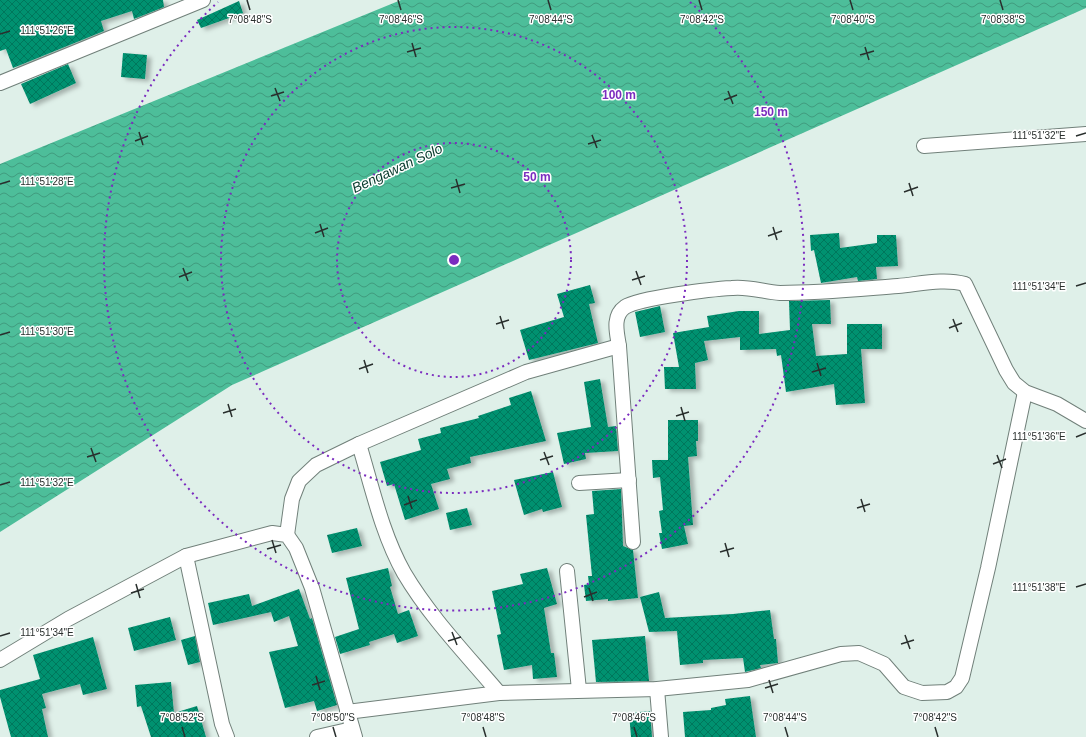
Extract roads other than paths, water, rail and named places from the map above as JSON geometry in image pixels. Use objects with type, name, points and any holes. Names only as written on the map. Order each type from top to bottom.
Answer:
[{"type":"street","points":[[0,83],[175,5],[203,0]]},
{"type":"street","points":[[924,146],[1086,134]]},
{"type":"street","points":[[633,542],[619,346],[616,323],[619,313],[626,306],[651,300],[734,287],[780,292],[956,281],[965,284],[1006,370],[1014,383],[1025,392],[1057,404],[1086,421]]},
{"type":"street","points":[[286,535],[292,499],[299,481],[316,465],[359,444],[526,372],[619,346]]},
{"type":"street","points":[[348,712],[499,693],[657,689],[748,680],[840,654],[859,653],[884,664],[904,687],[922,693],[934,694],[947,692],[956,687],[962,678],[988,568],[1025,392]]},
{"type":"street","points":[[359,444],[388,538],[404,572],[431,614],[499,693]]},
{"type":"street","points":[[579,483],[629,480]]},
{"type":"street","points":[[0,660],[68,618],[186,556],[272,533],[286,535],[296,548],[308,577],[354,733],[317,737]]},
{"type":"street","points":[[186,556],[222,724],[227,737]]},
{"type":"street","points":[[566,571],[579,690]]},
{"type":"street","points":[[657,689],[662,737]]},
{"type":"water","name":"Bengawan Solo","points":[[401,0],[1086,0],[1086,8],[232,385],[0,532],[0,164]]}]
